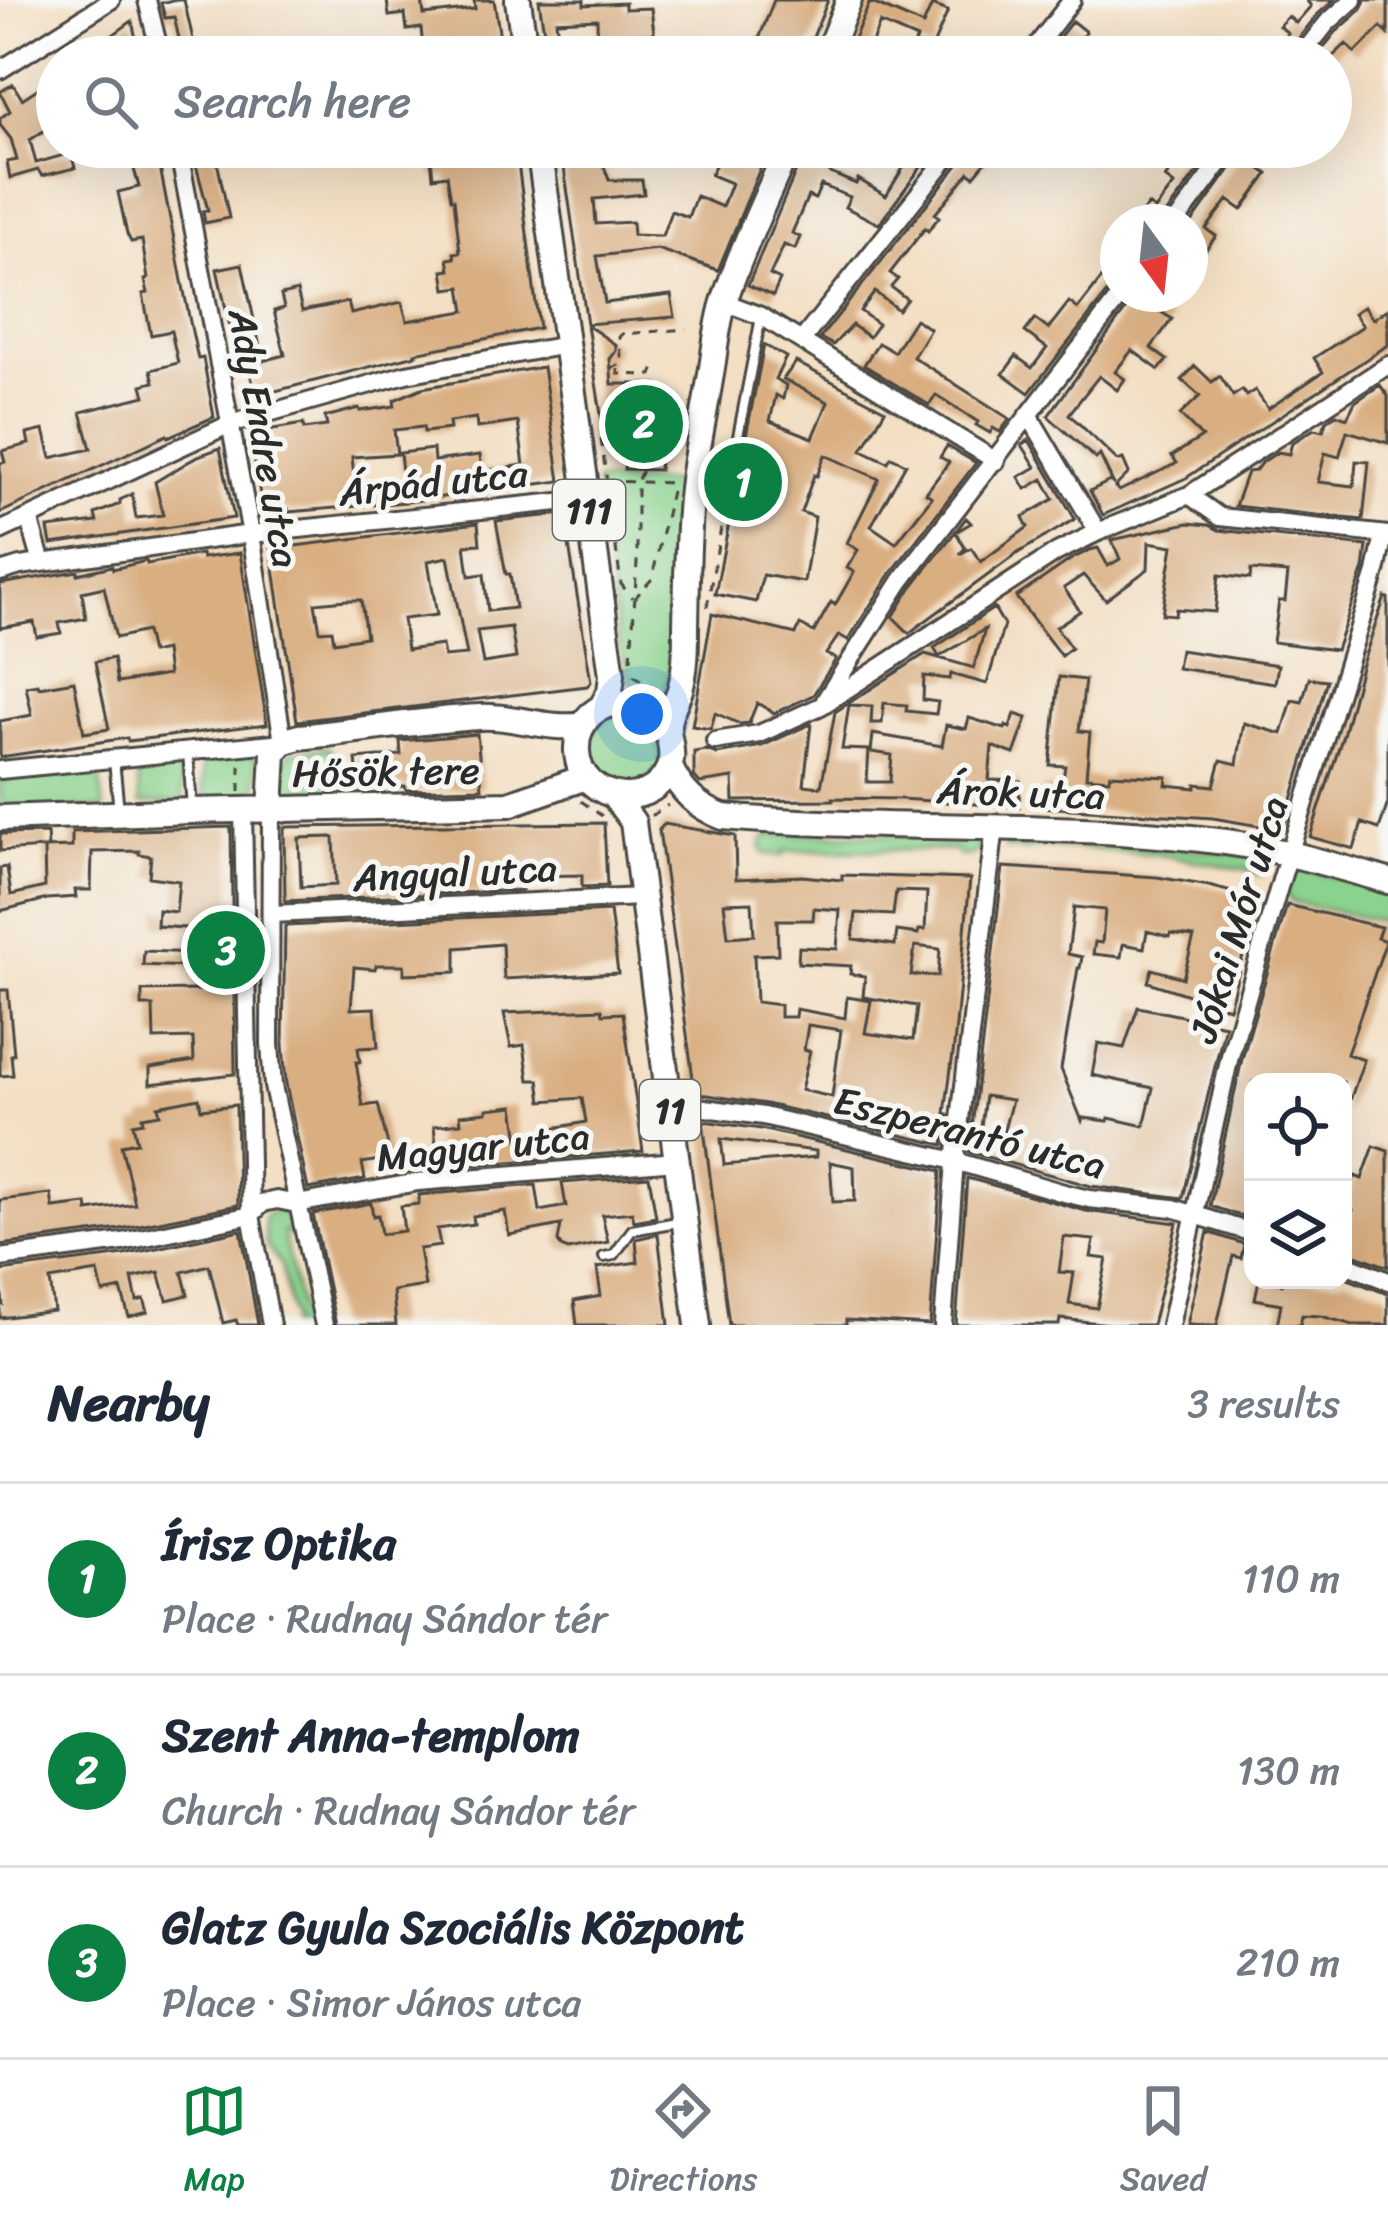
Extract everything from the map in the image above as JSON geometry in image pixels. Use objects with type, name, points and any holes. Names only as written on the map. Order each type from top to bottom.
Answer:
[{"type":"main road","points":[[518,0],[523,36]]},
{"type":"main road","points":[[834,36],[849,0]]},
{"type":"main road","name":"111","points":[[542,168],[612,674],[610,692],[592,717]]},
{"type":"main road","points":[[683,791],[670,766],[667,728],[686,654],[692,486],[724,302],[779,168]]},
{"type":"main road","points":[[612,674],[667,728]]},
{"type":"main road","points":[[586,777],[577,752],[592,717],[613,704],[663,708],[675,701]]},
{"type":"main road","name":"Hősök tere","points":[[586,777],[509,804],[271,810],[274,752],[283,742],[299,737],[483,716],[561,729],[592,717]]},
{"type":"main road","name":"11","points":[[633,822],[646,792],[670,766]]},
{"type":"main road","name":"11","points":[[586,777],[614,796],[633,822],[698,1325]]},
{"type":"main road","points":[[614,796],[667,788],[683,791]]},
{"type":"main road","name":"Árok utca","points":[[683,791],[723,817],[1109,830],[1214,840],[1291,854],[1388,880]]},
{"type":"main road","points":[[0,818],[271,810]]},
{"type":"street","points":[[54,36],[111,0]]},
{"type":"street","points":[[147,0],[156,36]]},
{"type":"street","points":[[1044,36],[1072,0]]},
{"type":"street","points":[[1317,36],[1353,0]]},
{"type":"street","points":[[0,70],[36,47]]},
{"type":"street","name":"Ady Endre utca","points":[[182,168],[283,742]]},
{"type":"street","points":[[802,340],[939,168]]},
{"type":"street","points":[[1189,204],[1216,168]]},
{"type":"street","points":[[724,302],[761,316],[996,461]]},
{"type":"street","points":[[821,706],[901,581],[1109,312]]},
{"type":"street","points":[[0,531],[230,424],[406,374],[566,345]]},
{"type":"street","points":[[715,741],[759,734],[821,706],[1057,552],[1189,495],[1388,365]]},
{"type":"street","points":[[1030,417],[1098,532]]},
{"type":"street","name":"Árpád utca","points":[[0,572],[586,490]]},
{"type":"street","points":[[1189,495],[1220,518],[1386,535]]},
{"type":"street","points":[[29,518],[42,563]]},
{"type":"street","name":"Jókai Mór utca","points":[[1170,1325],[1231,1056],[1386,535]]},
{"type":"street","points":[[0,770],[283,742]]},
{"type":"street","points":[[271,810],[273,1086],[324,1325]]},
{"type":"street","points":[[243,811],[250,1215],[272,1325]]},
{"type":"street","points":[[943,1325],[955,1161],[995,826]]},
{"type":"street","name":"Angyal utca","points":[[271,914],[642,897]]},
{"type":"street","name":"Eszperantó utca","points":[[670,1107],[763,1116],[955,1161],[1076,1196],[1156,1205],[1244,1230]]},
{"type":"street","name":"Magyar utca","points":[[0,1258],[98,1246],[250,1215],[270,1201],[297,1204],[418,1182],[677,1161]]},
{"type":"street","points":[[1352,1267],[1388,1281]]},
{"type":"lane","points":[[723,514],[761,316]]},
{"type":"lane","points":[[188,751],[192,811]]},
{"type":"lane","points":[[113,759],[119,813]]},
{"type":"lane","points":[[604,1257],[614,1255],[632,1230],[685,1221]]},
{"type":"path","points":[[619,383],[614,368],[622,364],[622,334],[687,329]]},
{"type":"path","points":[[618,374],[652,374],[657,363]]},
{"type":"path","points":[[642,470],[637,482],[632,675],[675,701]]},
{"type":"path","points":[[586,490],[637,482],[672,483],[652,579],[633,600]]},
{"type":"path","points":[[240,746],[243,811]]},
{"type":"path","points":[[633,822],[647,819],[683,791]]},
{"type":"green space","points":[[596,481],[677,482],[677,623],[662,695],[645,697],[630,681],[619,644]]},
{"type":"green space","points":[[613,715],[638,715],[658,731],[661,767],[633,790],[598,778],[591,759],[592,735]]},
{"type":"green space","points":[[327,747],[332,751],[337,792],[332,798],[283,798],[283,766],[291,752]]},
{"type":"green space","points":[[250,754],[257,760],[257,800],[204,805],[202,760]]},
{"type":"green space","points":[[180,761],[183,803],[140,804],[136,763]]},
{"type":"green space","points":[[99,771],[104,808],[0,812],[0,780]]},
{"type":"green space","points":[[769,835],[973,836],[979,846],[970,857],[955,850],[785,851],[783,856],[765,854],[761,848]]},
{"type":"green space","points":[[1046,836],[1258,856],[1266,869],[1260,875],[1161,855],[1005,848],[1009,837]]},
{"type":"green space","points":[[1299,868],[1388,891],[1388,923],[1292,902],[1286,883]]},
{"type":"green space","points":[[280,1210],[286,1213],[293,1234],[283,1232],[301,1313],[314,1323],[290,1325],[281,1265],[266,1245],[264,1218]]},
{"type":"building","points":[[184,0],[192,36],[178,36],[174,17],[165,18],[161,3]]},
{"type":"building","points":[[387,0],[422,0],[424,15],[475,9],[474,0],[494,0],[500,36],[422,36],[421,28],[407,30],[405,14],[389,16]]},
{"type":"building","points":[[539,0],[651,8],[654,36],[597,36],[597,19],[556,21],[558,36],[545,36]]},
{"type":"building","points":[[774,0],[828,0],[813,36],[760,36]]},
{"type":"building","points":[[1306,0],[1334,0],[1300,36],[1285,36],[1288,33],[1279,26],[1288,16],[1296,23],[1311,6]]},
{"type":"building","points":[[1365,0],[1388,0],[1388,34],[1381,27],[1355,53],[1352,36],[1333,36],[1361,10]]},
{"type":"building","points":[[870,2],[923,25],[932,5],[948,11],[937,36],[910,36],[880,23],[875,36],[855,36]]},
{"type":"building","points":[[132,21],[135,36],[111,36]]},
{"type":"building","points":[[1072,21],[1086,32],[1083,36],[1060,36]]},
{"type":"building","points":[[13,84],[22,99],[36,90],[36,136],[30,140],[36,168],[75,168],[42,176],[38,170],[10,178],[7,162],[17,160],[11,139],[0,125],[0,118],[10,111],[0,92]]},
{"type":"building","points":[[134,168],[160,168],[214,417],[0,513],[2,451],[29,444],[27,434],[44,430],[51,458],[91,449],[81,412],[145,396],[142,385],[154,382],[151,370],[178,363],[171,331],[151,335],[143,294],[148,293],[148,279],[142,240],[131,242],[127,234],[118,192],[139,187]]},
{"type":"building","points":[[197,168],[218,168],[229,218],[205,223],[203,211],[208,210]]},
{"type":"building","points":[[432,168],[519,168],[539,328],[415,353],[256,396],[242,343],[234,345],[217,269],[242,264],[263,361],[285,355],[274,311],[284,308],[281,295],[297,291],[302,311],[348,302],[351,314],[402,302],[407,321],[465,311],[461,287],[446,289],[443,271],[450,270],[448,259],[460,252],[454,199],[447,175],[433,177]]},
{"type":"building","points":[[564,168],[605,168],[609,180],[642,180],[644,194],[594,199],[596,224],[632,222],[633,235],[662,236],[671,211],[688,217],[696,196],[722,207],[731,183],[711,175],[714,168],[760,168],[718,270],[657,249],[597,256],[605,303],[671,295],[675,317],[587,324]]},
{"type":"building","points":[[797,168],[832,168],[830,173],[856,184],[858,179],[886,196],[903,168],[920,168],[879,224],[845,207],[850,197],[821,185],[815,199],[808,196],[792,233],[800,237],[795,249],[784,245],[770,275],[780,280],[773,296],[748,285]]},
{"type":"building","points":[[956,168],[981,168],[974,176],[969,172],[935,214],[939,217],[890,273],[898,279],[891,287],[907,299],[898,310],[875,292],[860,311],[878,324],[869,337],[852,325],[833,345],[820,338]]},
{"type":"building","points":[[1172,168],[1200,168],[1173,204],[1160,204],[1174,185],[1165,178]]},
{"type":"building","points":[[1231,168],[1259,168],[1268,174],[1242,210],[1228,200],[1208,226],[1205,204]]},
{"type":"building","points":[[1100,280],[1100,302],[1029,393],[1003,374],[1016,356],[1032,368],[1047,348],[1025,332],[1035,319],[1048,329],[1069,302],[1078,309]]},
{"type":"building","points":[[1364,306],[1373,319],[1388,309],[1388,345],[1186,478],[1103,515],[1090,491],[1110,481],[1114,485],[1100,455],[1096,459],[1048,416],[1124,312],[1161,312],[1172,319],[1151,348],[1167,360],[1159,370],[1132,350],[1115,372],[1125,379],[1117,390],[1099,376],[1069,414],[1118,461],[1123,459],[1129,473],[1115,487],[1119,491],[1177,463],[1172,456],[1202,437],[1180,415],[1200,396],[1182,380],[1195,366],[1212,382],[1220,376],[1233,396],[1255,390],[1268,409],[1323,372],[1314,358],[1363,326],[1354,313]]},
{"type":"building","points":[[915,319],[930,329],[913,357],[1010,419],[1000,432],[993,428],[990,433],[976,425],[936,395],[929,405],[864,365],[878,343],[894,352]]},
{"type":"building","points":[[587,325],[616,345],[610,359],[612,384],[657,384],[657,398],[674,416],[674,430],[660,449],[659,470],[624,469],[627,447],[610,422],[602,421]]},
{"type":"building","points":[[764,345],[786,357],[775,379],[786,385],[783,399],[776,395],[770,421],[813,438],[828,402],[783,379],[796,362],[885,410],[862,450],[906,464],[871,526],[896,543],[932,497],[926,493],[949,462],[940,457],[947,446],[976,463],[891,573],[848,640],[839,635],[826,654],[836,659],[813,695],[774,713],[757,703],[749,723],[715,713],[711,729],[692,726],[712,614],[796,634],[800,625],[814,632],[854,572],[847,568],[858,550],[847,543],[879,479],[825,455],[801,512],[815,517],[804,582],[763,575],[756,602],[715,594]]},
{"type":"building","points":[[543,367],[560,481],[406,502],[263,513],[250,433],[303,424],[304,429],[327,426],[325,417],[359,408],[395,406],[394,400],[422,388]],"holes":[[[476,418],[477,428],[518,422],[524,465],[482,471],[480,455],[434,461],[433,449],[400,453],[403,482],[355,486],[352,457],[397,454],[394,430],[450,429],[449,422]]]},
{"type":"building","points":[[1380,385],[1388,396],[1388,443],[1347,431],[1339,457],[1325,453],[1318,482],[1354,486],[1356,461],[1369,462],[1363,520],[1235,506],[1247,472],[1278,452],[1289,454],[1292,443],[1314,429],[1323,431],[1326,421],[1336,414],[1347,418],[1355,402]]},
{"type":"building","points":[[1029,440],[1075,519],[1018,553],[909,633],[893,617],[966,518],[971,523],[956,532],[965,548],[960,554],[971,548],[981,562],[1028,527],[1023,517],[1054,499],[1043,479],[1026,489],[1019,477],[1036,467],[1022,445]]},
{"type":"building","points":[[220,448],[234,518],[51,544],[48,528],[97,522],[95,514],[132,494],[136,518],[163,515],[155,482]]},
{"type":"building","points":[[564,514],[591,682],[297,721],[271,549],[478,523],[480,544],[465,545],[469,576],[484,574],[488,611],[515,608],[496,521]],"holes":[[[448,557],[467,655],[444,657],[442,645],[407,650],[403,619],[437,615],[428,561]],[[361,600],[366,637],[334,642],[332,630],[320,631],[315,603]],[[511,627],[516,658],[483,663],[477,631]]]},
{"type":"building","points":[[1188,523],[1367,546],[1364,569],[1336,650],[1273,642],[1288,573],[1251,570],[1250,579],[1219,575],[1215,612],[1176,609],[1175,615],[1162,614],[1173,546],[1149,542],[1148,569],[1106,600],[1083,575],[1064,588],[1080,611],[1056,627],[1071,648],[1061,656],[1016,597],[1090,550],[1098,548],[1108,566],[1120,559],[1112,540]]},
{"type":"building","points":[[240,553],[267,724],[0,757],[0,721],[32,715],[26,686],[74,681],[84,733],[109,729],[95,662],[113,658],[117,683],[168,675],[165,650],[151,653],[146,631],[116,638],[104,587],[82,592],[86,618],[59,623],[61,633],[37,637],[34,622],[0,628],[0,584],[146,561]]},
{"type":"building","points":[[1385,597],[1388,803],[1379,829],[1362,823],[1354,849],[1310,837]]},
{"type":"building","points":[[994,608],[1004,625],[987,684],[951,674],[950,679],[924,676],[923,700],[938,702],[936,714],[884,703],[882,723],[871,723],[872,706],[849,705],[842,749],[869,750],[867,782],[890,782],[892,755],[871,752],[873,734],[942,746],[946,725],[966,729],[969,718],[1005,729],[1010,728],[1015,714],[1027,718],[1014,754],[992,746],[989,780],[1020,781],[1019,807],[901,799],[734,801],[733,778],[700,783],[694,776],[694,752],[717,754],[762,746],[811,724],[804,785],[821,787],[835,712],[925,654],[974,668],[985,629],[939,657],[934,648]]},
{"type":"building","points":[[1180,650],[1278,665],[1275,683],[1177,668]]},
{"type":"building","points":[[1059,677],[1085,680],[1079,731],[1090,732],[1086,777],[1167,777],[1166,785],[1196,788],[1196,784],[1214,786],[1221,760],[1237,764],[1244,723],[1282,734],[1292,700],[1302,702],[1309,678],[1327,680],[1283,830],[1213,818],[1042,807],[1043,788],[1061,790],[1065,766],[1050,765]]},
{"type":"building","points":[[477,734],[482,788],[359,790],[356,759],[401,755],[400,741]]},
{"type":"building","points":[[604,823],[607,886],[582,887],[582,875],[522,876],[522,890],[285,901],[284,827]],"holes":[[[299,838],[334,838],[336,885],[301,887]]]},
{"type":"building","points":[[664,824],[735,836],[736,879],[802,876],[842,880],[842,875],[970,879],[944,1145],[766,1104],[695,1093],[659,830]],"holes":[[[896,891],[927,892],[925,930],[918,934],[897,931],[895,945],[853,939],[856,913],[893,915]],[[752,902],[754,935],[728,937],[724,903]],[[814,908],[840,910],[837,949],[799,947],[798,963],[851,966],[850,974],[865,976],[863,997],[917,1006],[913,1040],[865,1033],[871,1001],[847,997],[845,1018],[796,1009],[795,1017],[780,1017],[780,1005],[756,1002],[754,955],[778,954],[777,920],[813,920]],[[915,946],[940,949],[938,976],[911,975]],[[808,1025],[841,1030],[832,1097],[801,1090],[810,1051],[804,1050]]]},
{"type":"building","points":[[231,827],[233,969],[143,965],[144,951],[196,953],[198,929],[157,926],[158,910],[176,912],[179,881],[149,877],[151,856],[139,851],[92,852],[91,890],[0,911],[0,868],[7,867],[11,895],[45,887],[44,848],[0,851],[0,834],[47,833],[48,848],[72,847],[72,832]]},
{"type":"building","points":[[1003,867],[1157,877],[1258,899],[1229,1008],[1148,982],[1152,969],[1183,978],[1194,937],[1147,931],[1144,948],[1123,944],[1121,957],[1093,954],[1095,942],[1102,943],[1105,910],[1074,907],[1068,954],[1082,957],[1061,1069],[1082,1121],[1109,1118],[1144,1126],[1153,1088],[1092,1075],[1098,1043],[1124,1048],[1138,1007],[1225,1025],[1183,1198],[1091,1186],[969,1152]],"holes":[[[985,1096],[1012,1100],[999,1149],[979,1142]]]},
{"type":"building","points":[[1287,905],[1381,927],[1377,938],[1386,941],[1347,1054],[1364,1060],[1352,1095],[1352,1073],[1244,1073],[1244,1217],[1210,1206],[1242,1059]]},
{"type":"building","points":[[610,911],[618,973],[504,979],[502,944],[456,948],[456,972],[404,974],[404,965],[354,967],[351,1009],[375,1008],[378,1047],[358,1048],[363,1106],[378,1104],[391,1158],[362,1163],[365,1179],[308,1189],[286,1084],[285,926]]},
{"type":"building","points":[[0,990],[8,990],[14,1054],[13,1075],[0,1076]]},
{"type":"building","points":[[142,991],[234,991],[235,1074],[150,1084],[150,1068],[194,1061],[193,1038],[154,1039],[153,1006],[142,1006]]},
{"type":"building","points":[[602,1009],[603,1014],[623,1013],[643,1151],[411,1170],[409,1157],[437,1153],[434,1126],[461,1123],[460,1115],[487,1109],[514,1106],[521,1154],[553,1150],[549,1129],[586,1122],[582,1098],[542,1101],[539,1080],[529,1080],[524,1045],[511,1047],[504,1013]]},
{"type":"building","points":[[199,1098],[201,1109],[236,1105],[238,1205],[120,1229],[0,1245],[0,1200],[51,1194],[53,1208],[87,1204],[88,1211],[135,1204],[121,1145],[137,1142],[133,1124],[160,1114],[158,1106]]},
{"type":"building","points":[[703,1121],[761,1129],[941,1171],[930,1325],[846,1320],[846,1325],[729,1325]],"holes":[[[721,1139],[816,1151],[816,1157],[724,1165]],[[830,1162],[854,1167],[855,1201],[833,1202]]]},
{"type":"building","points":[[1374,1146],[1388,1151],[1388,1267],[1352,1253],[1352,1184],[1355,1176],[1362,1179]]},
{"type":"building","points":[[649,1176],[656,1217],[634,1221],[632,1212],[602,1215],[608,1242],[568,1250],[558,1241],[561,1225],[509,1235],[505,1211],[473,1216],[474,1224],[437,1229],[440,1246],[419,1249],[425,1286],[393,1291],[396,1325],[336,1325],[313,1214],[371,1203],[381,1234],[404,1231],[401,1206],[419,1204],[419,1195],[536,1185],[540,1211],[566,1206],[562,1183]]},
{"type":"building","points":[[967,1178],[1086,1211],[1177,1223],[1152,1325],[1060,1319],[1059,1325],[956,1325]],"holes":[[[1064,1237],[1094,1240],[1091,1257],[1107,1259],[1097,1308],[1069,1304],[1074,1273],[1059,1272]]]},
{"type":"building","points":[[241,1230],[258,1325],[238,1325],[236,1320],[223,1323],[209,1265],[182,1272],[188,1295],[167,1300],[159,1272],[132,1278],[137,1301],[144,1299],[148,1312],[129,1317],[121,1289],[103,1293],[98,1272],[50,1280],[54,1311],[0,1318],[0,1271],[124,1255]]},
{"type":"building","points":[[1208,1232],[1244,1244],[1241,1258],[1233,1256],[1217,1325],[1187,1325]]},
{"type":"building","points":[[658,1234],[669,1325],[577,1325],[574,1301],[601,1296],[597,1268],[638,1262],[636,1239]]},
{"type":"building","points":[[1352,1280],[1388,1294],[1388,1325],[1353,1325],[1302,1315],[1300,1325],[1277,1325],[1281,1304],[1255,1299],[1257,1289],[1352,1289]]},
{"type":"place","name":"Szent Anna-templom","points":[[644,424]]},
{"type":"place","name":"Írisz Optika","points":[[743,482]]},
{"type":"place","name":"Glatz Gyula Szociális Központ","points":[[226,950]]}]
